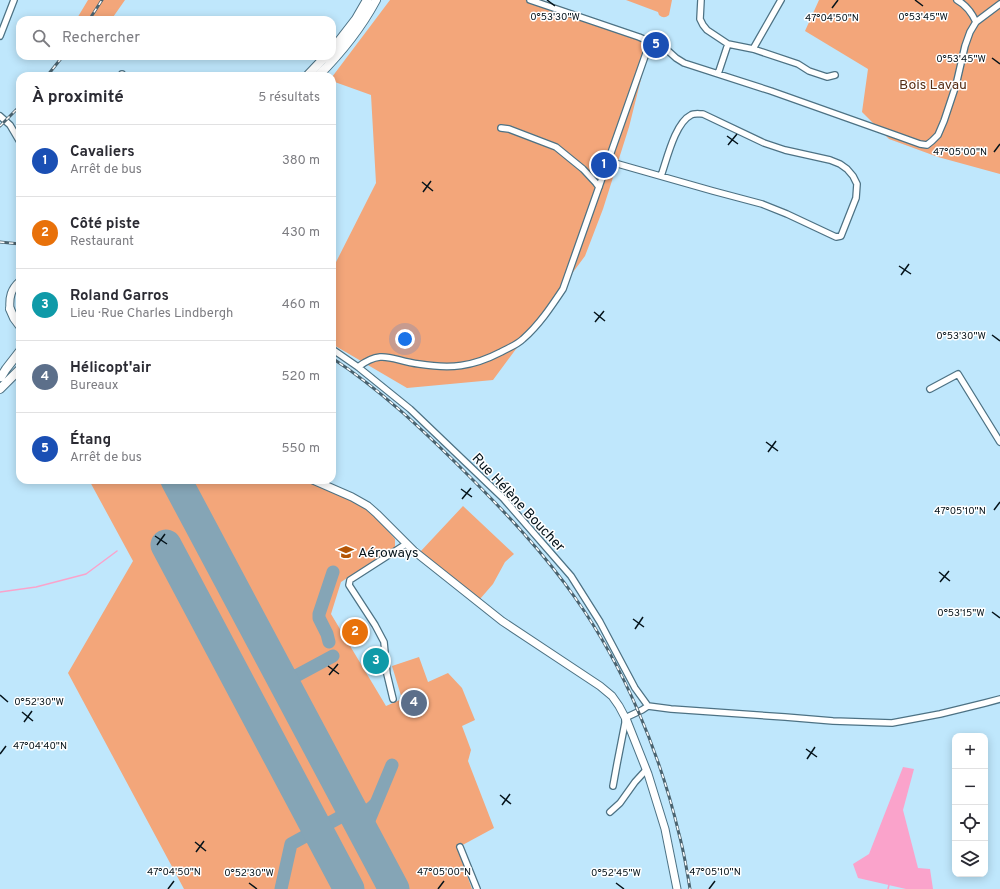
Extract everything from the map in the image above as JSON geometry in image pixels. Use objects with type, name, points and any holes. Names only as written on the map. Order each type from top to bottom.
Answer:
[{"type":"main road","points":[[336,45],[356,19],[367,0]]},
{"type":"main road","points":[[336,56],[363,23],[376,0]]},
{"type":"main road","points":[[311,72],[322,60]]},
{"type":"main road","points":[[322,72],[332,60]]},
{"type":"main road","points":[[10,309],[16,315]]},
{"type":"main road","points":[[10,309],[16,321]]},
{"type":"main road","points":[[0,378],[16,356]]},
{"type":"main road","points":[[0,378],[16,362]]},
{"type":"main road","points":[[0,389],[16,373]]},
{"type":"street","points":[[0,36],[14,0]]},
{"type":"street","points":[[370,11],[380,0]]},
{"type":"street","points":[[530,0],[665,48],[684,63],[771,91],[920,144],[927,144],[938,135],[956,85],[965,46],[970,32],[976,22],[1000,4]]},
{"type":"street","points":[[701,0],[700,19],[703,25],[707,30],[728,44],[753,49],[798,64],[809,71],[827,77],[835,75]]},
{"type":"street","points":[[753,49],[781,0]]},
{"type":"street","points":[[957,0],[973,14],[976,22]]},
{"type":"street","points":[[358,367],[372,359],[382,356],[437,367],[474,364],[490,358],[522,340],[539,322],[563,289],[650,42]]},
{"type":"street","points":[[718,74],[728,44]]},
{"type":"street","points":[[608,162],[762,204],[787,214],[836,238],[841,236],[856,198],[857,184],[853,176],[840,164],[764,143],[703,114],[693,114],[686,118],[678,129],[661,176]]},
{"type":"street","points":[[0,116],[10,125],[16,135]]},
{"type":"street","points":[[501,128],[556,147],[583,169],[599,187]]},
{"type":"street","points":[[10,309],[11,294],[16,285]]},
{"type":"street","name":"Rue Hélène Boucher","points":[[336,352],[358,367],[410,409],[503,498],[571,576],[600,622],[635,688],[648,706]]},
{"type":"street","points":[[930,389],[958,374],[1000,442]]},
{"type":"street","points":[[322,484],[368,506],[414,551],[502,621],[600,686],[612,696],[626,718],[646,770],[665,829],[677,889]]},
{"type":"street","points":[[393,699],[387,674],[384,642],[375,625],[349,585],[350,580],[406,544]]},
{"type":"street","points":[[626,718],[648,706],[833,722],[892,723],[940,714],[1000,699]]},
{"type":"street","points":[[613,786],[626,718]]},
{"type":"street","points":[[610,812],[620,803],[635,782],[646,770]]},
{"type":"street","points":[[460,847],[477,889]]},
{"type":"green space","points":[[88,0],[125,0],[114,16],[78,16]]},
{"type":"green space","points":[[390,0],[542,0],[651,39],[629,127],[603,209],[585,256],[493,380],[407,388],[336,346],[336,262],[376,183],[371,95],[336,82],[336,72]]},
{"type":"green space","points":[[626,0],[672,0],[669,15],[662,17],[658,12]]},
{"type":"green space","name":"Bois Lavau","points":[[819,0],[1000,0],[1000,174],[938,157],[889,139],[862,112],[868,69],[805,31]]},
{"type":"green space","points":[[91,484],[313,484],[363,505],[374,515],[395,539],[395,547],[341,582],[331,614],[386,706],[402,699],[392,666],[419,657],[428,682],[448,673],[462,688],[475,720],[462,726],[471,750],[468,761],[494,828],[457,848],[472,889],[184,889],[68,673],[133,561]]},
{"type":"green space","points":[[463,506],[514,554],[505,562],[493,584],[480,599],[420,552]]},
{"type":"shaded area","points":[[903,767],[914,769],[903,810],[918,868],[930,869],[933,889],[906,889],[858,878],[853,864],[869,854]]},
{"type":"waterway","points":[[0,592],[36,587],[86,574],[117,551]]},
{"type":"waterway","points":[[888,889],[889,885]]},
{"type":"taxiway","points":[[329,642],[327,634],[319,618],[319,614],[333,572]]},
{"type":"taxiway","points":[[291,695],[290,690],[294,677],[333,656]]},
{"type":"taxiway","points":[[277,668],[286,675],[297,675]]},
{"type":"taxiway","points":[[371,847],[367,835],[367,825],[392,765]]},
{"type":"taxiway","points":[[346,800],[360,811],[368,810],[376,803]]},
{"type":"taxiway","points":[[281,889],[291,844],[344,815],[347,811],[348,803]]},
{"type":"runway","points":[[178,484],[394,889]]},
{"type":"runway","points":[[166,545],[349,889]]},
{"type":"railway","points":[[92,16],[102,0]]},
{"type":"railway","points":[[50,72],[60,60]]},
{"type":"railway","points":[[0,126],[16,110]]},
{"type":"railway","points":[[0,242],[16,244]]},
{"type":"railway","points":[[336,361],[385,397],[450,457],[524,533],[551,565],[576,599],[610,653],[625,682],[651,742],[671,803],[690,889]]},
{"type":"place","name":"Étang","points":[[656,45]]},
{"type":"place","name":"Cavaliers","points":[[604,165]]},
{"type":"place","name":"Aéroways","points":[[346,552]]},
{"type":"place","name":"Côté piste","points":[[355,632]]},
{"type":"place","name":"Roland Garros","points":[[376,661]]},
{"type":"place","name":"Hélicopt'air","points":[[414,703]]}]
